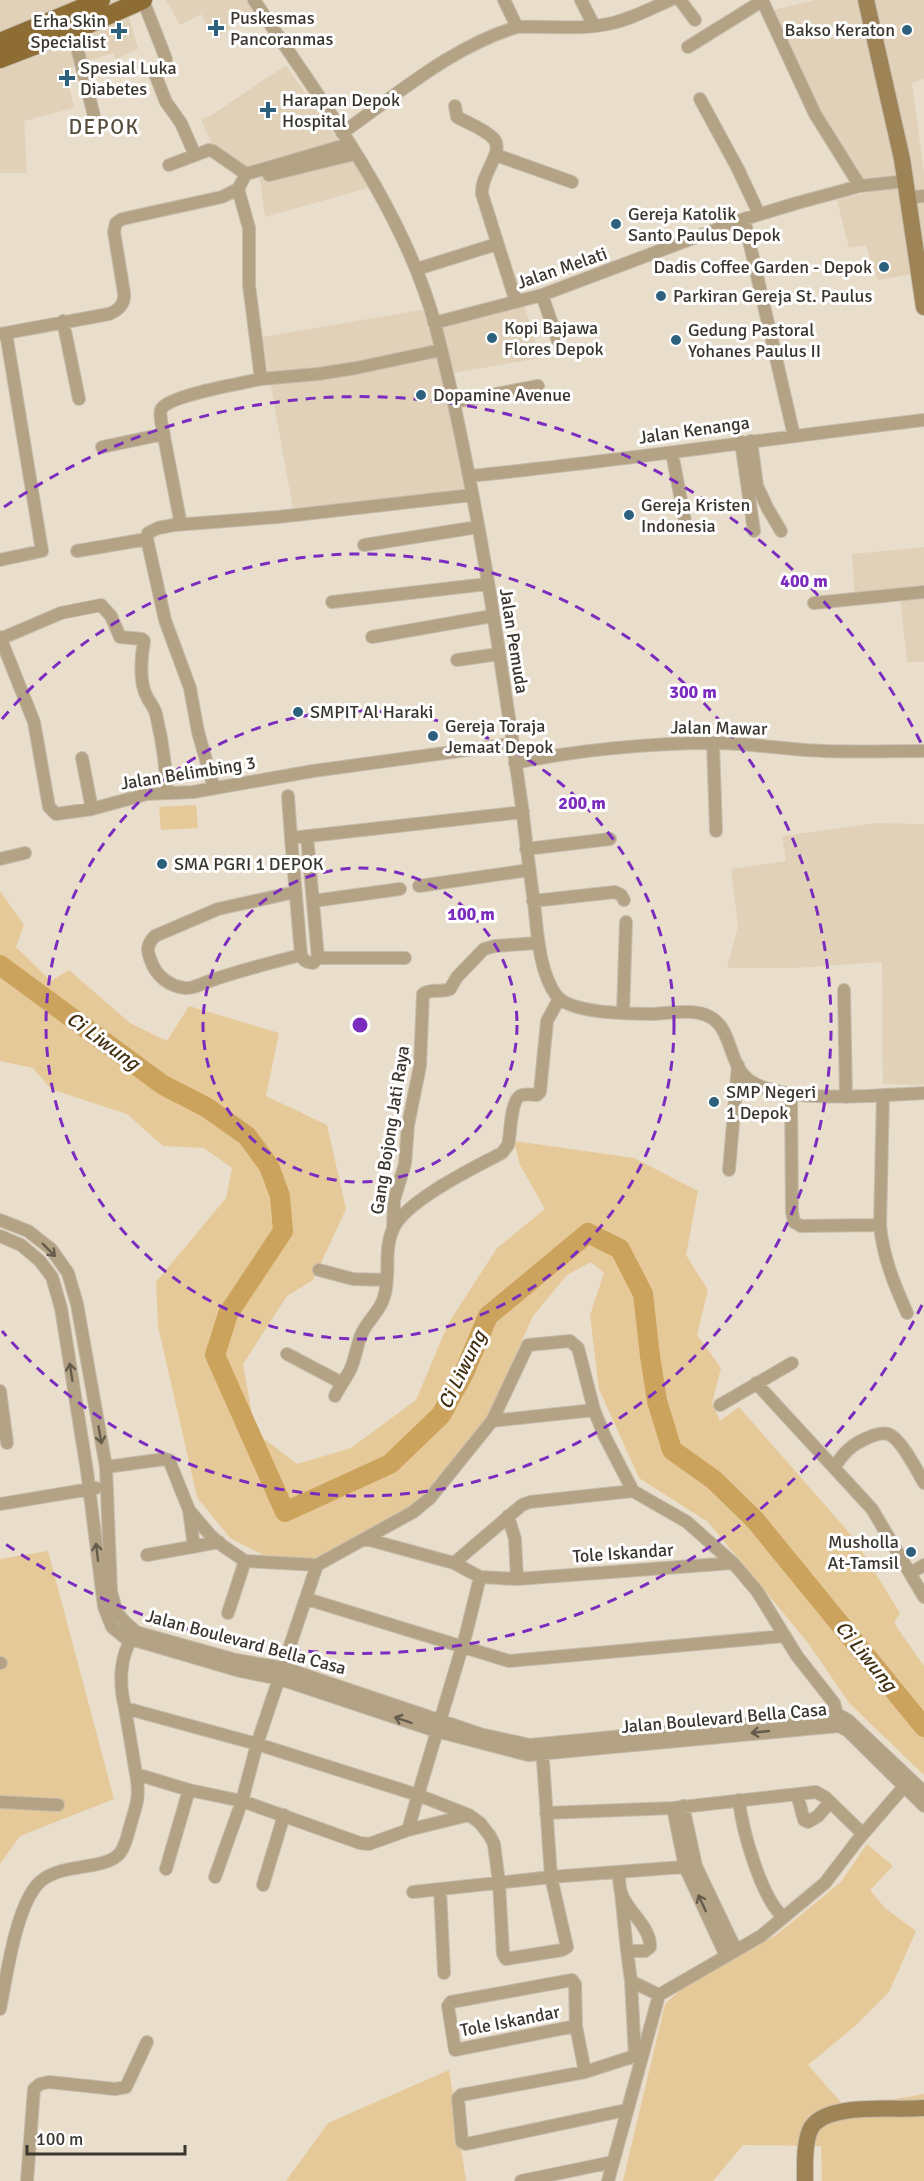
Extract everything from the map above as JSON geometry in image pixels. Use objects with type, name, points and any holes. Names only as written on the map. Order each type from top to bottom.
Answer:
[{"type":"main road","points":[[0,42],[101,0]]},
{"type":"main road","points":[[0,59],[73,31],[143,0]]},
{"type":"main road","points":[[866,0],[906,181],[916,197],[924,308]]},
{"type":"main road","points":[[805,2181],[809,2132],[814,2124],[829,2114],[850,2109],[924,2108]]},
{"type":"street","points":[[143,0],[166,60],[155,74],[166,102],[181,123],[195,155]]},
{"type":"street","name":"Jalan Pemuda","points":[[254,0],[342,133],[384,204],[417,269],[434,322],[469,476],[478,527],[515,763],[538,943],[551,986],[559,999]]},
{"type":"street","points":[[504,0],[517,27]]},
{"type":"street","points":[[582,0],[594,26]]},
{"type":"street","points":[[342,133],[448,58],[490,35],[517,27],[594,26],[624,20],[670,0]]},
{"type":"street","points":[[680,0],[695,20]]},
{"type":"street","points":[[688,47],[762,1],[815,114],[860,186]]},
{"type":"street","points":[[73,31],[94,116]]},
{"type":"street","points":[[700,99],[738,169],[759,214]]},
{"type":"street","points":[[455,106],[457,117],[496,141],[496,154],[481,186],[516,302]]},
{"type":"street","points":[[169,165],[209,150],[246,174],[352,149]]},
{"type":"street","points":[[263,177],[352,149]]},
{"type":"street","points":[[496,154],[572,182]]},
{"type":"street","points":[[0,560],[42,551],[3,334],[109,314],[118,310],[123,303],[124,293],[114,232],[119,221],[222,197],[238,189],[246,174]]},
{"type":"street","name":"Jalan Melati","points":[[434,322],[542,295],[696,241],[759,214],[860,186],[906,181]]},
{"type":"street","points":[[238,189],[249,228],[249,285],[261,379]]},
{"type":"street","points":[[744,219],[794,436]]},
{"type":"street","points":[[417,269],[497,244]]},
{"type":"street","points":[[542,295],[561,350]]},
{"type":"street","points":[[63,321],[79,399]]},
{"type":"street","points":[[181,525],[160,412],[166,404],[202,392],[261,379],[337,371],[441,350]]},
{"type":"street","points":[[453,402],[538,386]]},
{"type":"street","name":"Jalan Kenanga","points":[[469,476],[672,453],[924,420]]},
{"type":"street","points":[[102,447],[164,434]]},
{"type":"street","points":[[746,442],[757,486],[781,531]]},
{"type":"street","points":[[746,442],[754,531]]},
{"type":"street","points":[[672,453],[686,521]]},
{"type":"street","points":[[214,789],[198,732],[190,688],[165,620],[147,539],[148,533],[154,529],[181,525],[278,517],[472,495]]},
{"type":"street","points":[[364,545],[478,527]]},
{"type":"street","points":[[77,551],[147,539]]},
{"type":"street","points":[[332,602],[487,584]]},
{"type":"street","points":[[814,603],[924,592]]},
{"type":"street","points":[[0,638],[61,613],[101,605],[111,616],[120,637],[142,639],[144,641],[141,660],[142,675],[146,694],[156,713],[164,760],[166,793]]},
{"type":"street","points":[[372,638],[492,616]]},
{"type":"street","name":"Jalan Belimbing 3","points":[[0,638],[34,722],[51,810],[60,814],[92,809],[134,797],[214,789],[313,771],[511,744]]},
{"type":"street","points":[[457,660],[499,654]]},
{"type":"street","points":[[713,743],[716,831]]},
{"type":"street","name":"Jalan Mawar","points":[[515,763],[591,752],[713,743],[823,751],[924,751]]},
{"type":"street","points":[[81,758],[92,809]]},
{"type":"street","points":[[288,796],[301,955],[306,962],[313,963],[318,958],[405,958]]},
{"type":"street","points":[[291,838],[522,812]]},
{"type":"street","points":[[307,836],[318,958]]},
{"type":"street","points":[[526,849],[610,839]]},
{"type":"street","points":[[0,859],[25,853]]},
{"type":"street","points":[[419,886],[529,870]]},
{"type":"street","points":[[313,901],[400,889]]},
{"type":"street","points":[[295,892],[218,909],[199,916],[155,936],[149,942],[147,949],[160,977],[166,982],[187,989],[240,970],[301,955]]},
{"type":"street","points":[[533,901],[615,892],[624,900]]},
{"type":"street","points":[[623,1013],[626,922]]},
{"type":"street","name":"Gang Bojong Jati Raya","points":[[335,1396],[352,1366],[355,1350],[363,1332],[382,1304],[388,1247],[393,1228],[394,1200],[405,1164],[408,1125],[420,1066],[423,994],[429,991],[450,989],[457,976],[484,949],[538,943]]},
{"type":"street","points":[[844,990],[846,1097]]},
{"type":"street","points":[[559,999],[585,1009],[623,1013],[704,1014],[714,1019],[725,1032],[738,1065],[752,1082],[791,1093],[846,1097],[924,1093]]},
{"type":"street","name":"Gang Bojong Jati Raya","points":[[393,1228],[405,1214],[437,1190],[506,1149],[517,1098],[521,1095],[537,1095],[540,1092],[546,1021],[559,999]]},
{"type":"street","points":[[729,1170],[738,1065]]},
{"type":"street","points":[[791,1093],[794,1222],[801,1226],[880,1225]]},
{"type":"street","points":[[883,1095],[880,1225],[886,1260],[907,1314]]},
{"type":"street","name":"Jalan Boulevard Bella Casa","points":[[0,1221],[28,1231],[51,1249],[68,1273],[78,1304],[106,1467],[111,1592],[117,1613],[134,1636]]},
{"type":"street","name":"Jalan Boulevard Bella Casa","points":[[0,1236],[27,1250],[40,1261],[52,1277],[61,1308],[90,1489],[104,1607],[112,1626],[134,1636],[240,1671],[282,1673],[528,1755],[542,1749],[848,1720],[907,1783],[924,1806]]},
{"type":"street","points":[[319,1270],[353,1279],[386,1280]]},
{"type":"street","points":[[189,1510],[219,1542],[245,1561],[317,1565],[413,1512],[430,1498],[492,1421],[528,1345],[564,1340],[573,1342],[578,1348],[594,1410],[612,1453],[633,1491],[530,1502],[516,1508],[454,1563]]},
{"type":"street","points":[[287,1354],[342,1383]]},
{"type":"street","points":[[720,1405],[792,1363]]},
{"type":"street","points":[[756,1383],[872,1509],[924,1597]]},
{"type":"street","points":[[0,1391],[7,1443]]},
{"type":"street","points":[[492,1421],[594,1410]]},
{"type":"street","points":[[835,1467],[842,1454],[862,1440],[879,1433],[890,1434],[898,1442],[924,1483]]},
{"type":"street","points":[[106,1467],[169,1460],[189,1510],[194,1547]]},
{"type":"street","points":[[0,1504],[107,1486]]},
{"type":"street","name":"Jalan Boulevard Bella Casa","points":[[633,1491],[687,1522],[733,1563],[757,1591],[797,1656],[834,1703],[839,1721]]},
{"type":"street","points":[[508,1516],[514,1539],[517,1579]]},
{"type":"street","name":"Tole Iskandar","points":[[366,1539],[454,1563],[480,1577],[517,1579],[733,1563]]},
{"type":"street","points":[[147,1555],[219,1542]]},
{"type":"street","points":[[228,1613],[245,1561]]},
{"type":"street","points":[[911,1573],[924,1564]]},
{"type":"street","points":[[215,1877],[242,1802],[257,1744],[317,1565]]},
{"type":"street","points":[[408,1830],[462,1647],[480,1577]]},
{"type":"street","points":[[307,1599],[509,1661],[785,1636]]},
{"type":"street","name":"Jalan Boulevard Bella Casa","points":[[0,2009],[11,1953],[20,1922],[35,1887],[55,1873],[108,1861],[118,1855],[124,1845],[139,1797],[122,1688],[122,1668],[134,1636]]},
{"type":"street","points":[[125,1708],[257,1744],[418,1795],[469,1815],[485,1829],[494,1844],[499,1883],[503,1954],[506,1959],[562,1950],[567,1947],[551,1877],[542,1749]]},
{"type":"street","points":[[136,1774],[189,1790],[242,1802],[369,1844],[408,1830],[469,1815]]},
{"type":"street","points":[[608,2181],[638,2055],[658,1995],[761,1936],[825,1883],[862,1834],[907,1783]]},
{"type":"street","name":"Jalan Boulevard Bella Casa","points":[[907,1783],[924,1792]]},
{"type":"street","points":[[166,1869],[189,1790]]},
{"type":"street","points":[[546,1813],[678,1807],[816,1792],[830,1802],[862,1834]]},
{"type":"street","points":[[797,1794],[802,1817],[808,1822],[818,1816],[830,1802]]},
{"type":"street","points":[[739,1800],[747,1844],[770,1897],[783,1917]]},
{"type":"street","points":[[0,1802],[58,1804]]},
{"type":"street","points":[[678,1807],[691,1867],[731,1953]]},
{"type":"street","points":[[263,1885],[284,1815]]},
{"type":"street","points":[[413,1892],[551,1877],[691,1867]]},
{"type":"street","points":[[619,1872],[638,2055]]},
{"type":"street","points":[[440,1889],[444,1973]]},
{"type":"street","points":[[621,1893],[646,1932],[650,1943],[650,1947],[645,1950],[627,1951]]},
{"type":"street","name":"Tole Iskandar","points":[[576,2026],[455,2050],[448,2006],[451,2002],[572,1980],[575,1984],[576,2026],[585,2072]]},
{"type":"street","points":[[631,1981],[658,1995]]},
{"type":"street","points":[[27,2181],[34,2089],[40,2084],[49,2082],[115,2089],[126,2087],[147,2042]]},
{"type":"street","points":[[626,2110],[470,2143],[462,2142],[459,2096],[585,2072],[638,2055]]},
{"type":"street","points":[[520,2181],[613,2162]]},
{"type":"shaded area","points":[[0,0],[146,0],[127,9],[138,49],[116,59],[113,53],[65,69],[74,108],[24,121],[27,173],[0,173]]},
{"type":"shaded area","name":"Puskesmas Pancoranmas","points":[[166,0],[251,0],[259,11],[214,38],[201,14],[180,25]]},
{"type":"shaded area","points":[[815,0],[924,0],[924,79],[912,83],[924,174],[924,272],[878,280],[866,245],[849,248],[837,200],[873,191],[837,147],[773,10]]},
{"type":"shaded area","name":"Harapan Depok Hospital","points":[[286,65],[339,142],[247,168],[212,145],[201,119],[210,116]]},
{"type":"shaded area","points":[[349,145],[375,186],[265,217],[259,172]]},
{"type":"shaded area","points":[[524,304],[540,358],[447,374],[477,498],[294,515],[262,337],[433,308],[439,329]]},
{"type":"shaded area","points":[[924,547],[924,662],[907,662],[900,596],[855,599],[852,554]]},
{"type":"shaded area","points":[[196,805],[198,828],[161,830],[159,807]]},
{"type":"shaded area","points":[[877,823],[924,824],[924,1085],[883,1084],[882,962],[797,968],[727,968],[738,926],[731,869],[786,861],[782,836]]},
{"type":"shaded area","points":[[0,891],[24,925],[16,947],[51,981],[69,970],[130,1023],[167,1041],[189,1006],[279,1033],[266,1096],[327,1125],[346,1209],[313,1280],[287,1296],[243,1364],[255,1432],[297,1464],[351,1448],[416,1400],[448,1324],[497,1248],[545,1209],[520,1165],[514,1141],[634,1158],[698,1191],[686,1255],[708,1290],[697,1335],[721,1368],[712,1403],[720,1421],[739,1407],[853,1537],[900,1613],[894,1623],[924,1666],[924,1775],[850,1704],[808,1643],[708,1522],[639,1478],[599,1389],[590,1315],[604,1273],[591,1262],[567,1275],[533,1316],[470,1457],[422,1510],[308,1561],[265,1556],[230,1538],[197,1497],[158,1326],[156,1282],[226,1198],[232,1168],[204,1148],[163,1146],[127,1114],[51,1089],[33,1068],[0,1061]]},
{"type":"shaded area","points":[[48,1551],[114,1799],[20,1836],[0,1864],[0,1559]]},
{"type":"shaded area","points":[[867,1844],[893,1866],[870,1890],[885,1908],[916,1931],[889,1992],[855,2026],[808,2065],[846,2108],[924,2094],[924,2181],[822,2181],[821,2146],[743,2145],[713,2181],[623,2181],[665,2004],[687,1984],[775,1936],[841,1882]]},
{"type":"shaded area","points":[[449,2070],[466,2181],[286,2181],[328,2123]]},
{"type":"waterway","name":"Ci Liwung","points":[[0,965],[163,1085],[206,1107],[247,1136],[269,1166],[280,1196],[283,1231],[228,1314],[215,1355],[285,1512],[390,1464],[441,1415],[464,1373],[488,1316],[588,1233],[620,1249],[643,1294],[657,1401],[672,1450],[714,1480],[755,1520],[924,1727]]},
{"type":"place","name":"Puskesmas Pancoranmas","points":[[216,28]]},
{"type":"place","name":"Bakso Keraton","points":[[907,30]]},
{"type":"place","name":"Erha Skin Specialist","points":[[119,31]]},
{"type":"place","name":"Spesial Luka Diabetes","points":[[67,78]]},
{"type":"place","name":"Harapan Depok Hospital","points":[[268,110]]},
{"type":"place","name":"Gereja Katolik Santo Paulus Depok","points":[[616,224]]},
{"type":"place","name":"Dadis Coffee Garden - Depok","points":[[884,267]]},
{"type":"place","name":"Parkiran Gereja St. Paulus","points":[[661,296]]},
{"type":"place","name":"Kopi Bajawa Flores Depok","points":[[492,338]]},
{"type":"place","name":"Gedung Pastoral Yohanes Paulus II","points":[[676,340]]},
{"type":"place","name":"Dopamine Avenue","points":[[421,395]]},
{"type":"place","name":"Gereja Kristen Indonesia","points":[[629,515]]},
{"type":"place","name":"SMPIT Al Haraki","points":[[298,712]]},
{"type":"place","name":"Gereja Toraja Jemaat Depok","points":[[433,736]]},
{"type":"place","name":"SMA PGRI 1 DEPOK","points":[[162,864]]},
{"type":"place","name":"SMP Negeri 1 Depok","points":[[714,1102]]},
{"type":"place","name":"Musholla At-Tamsil","points":[[911,1552]]},
{"type":"district","name":"DEPOK","points":[[104,127]]}]
